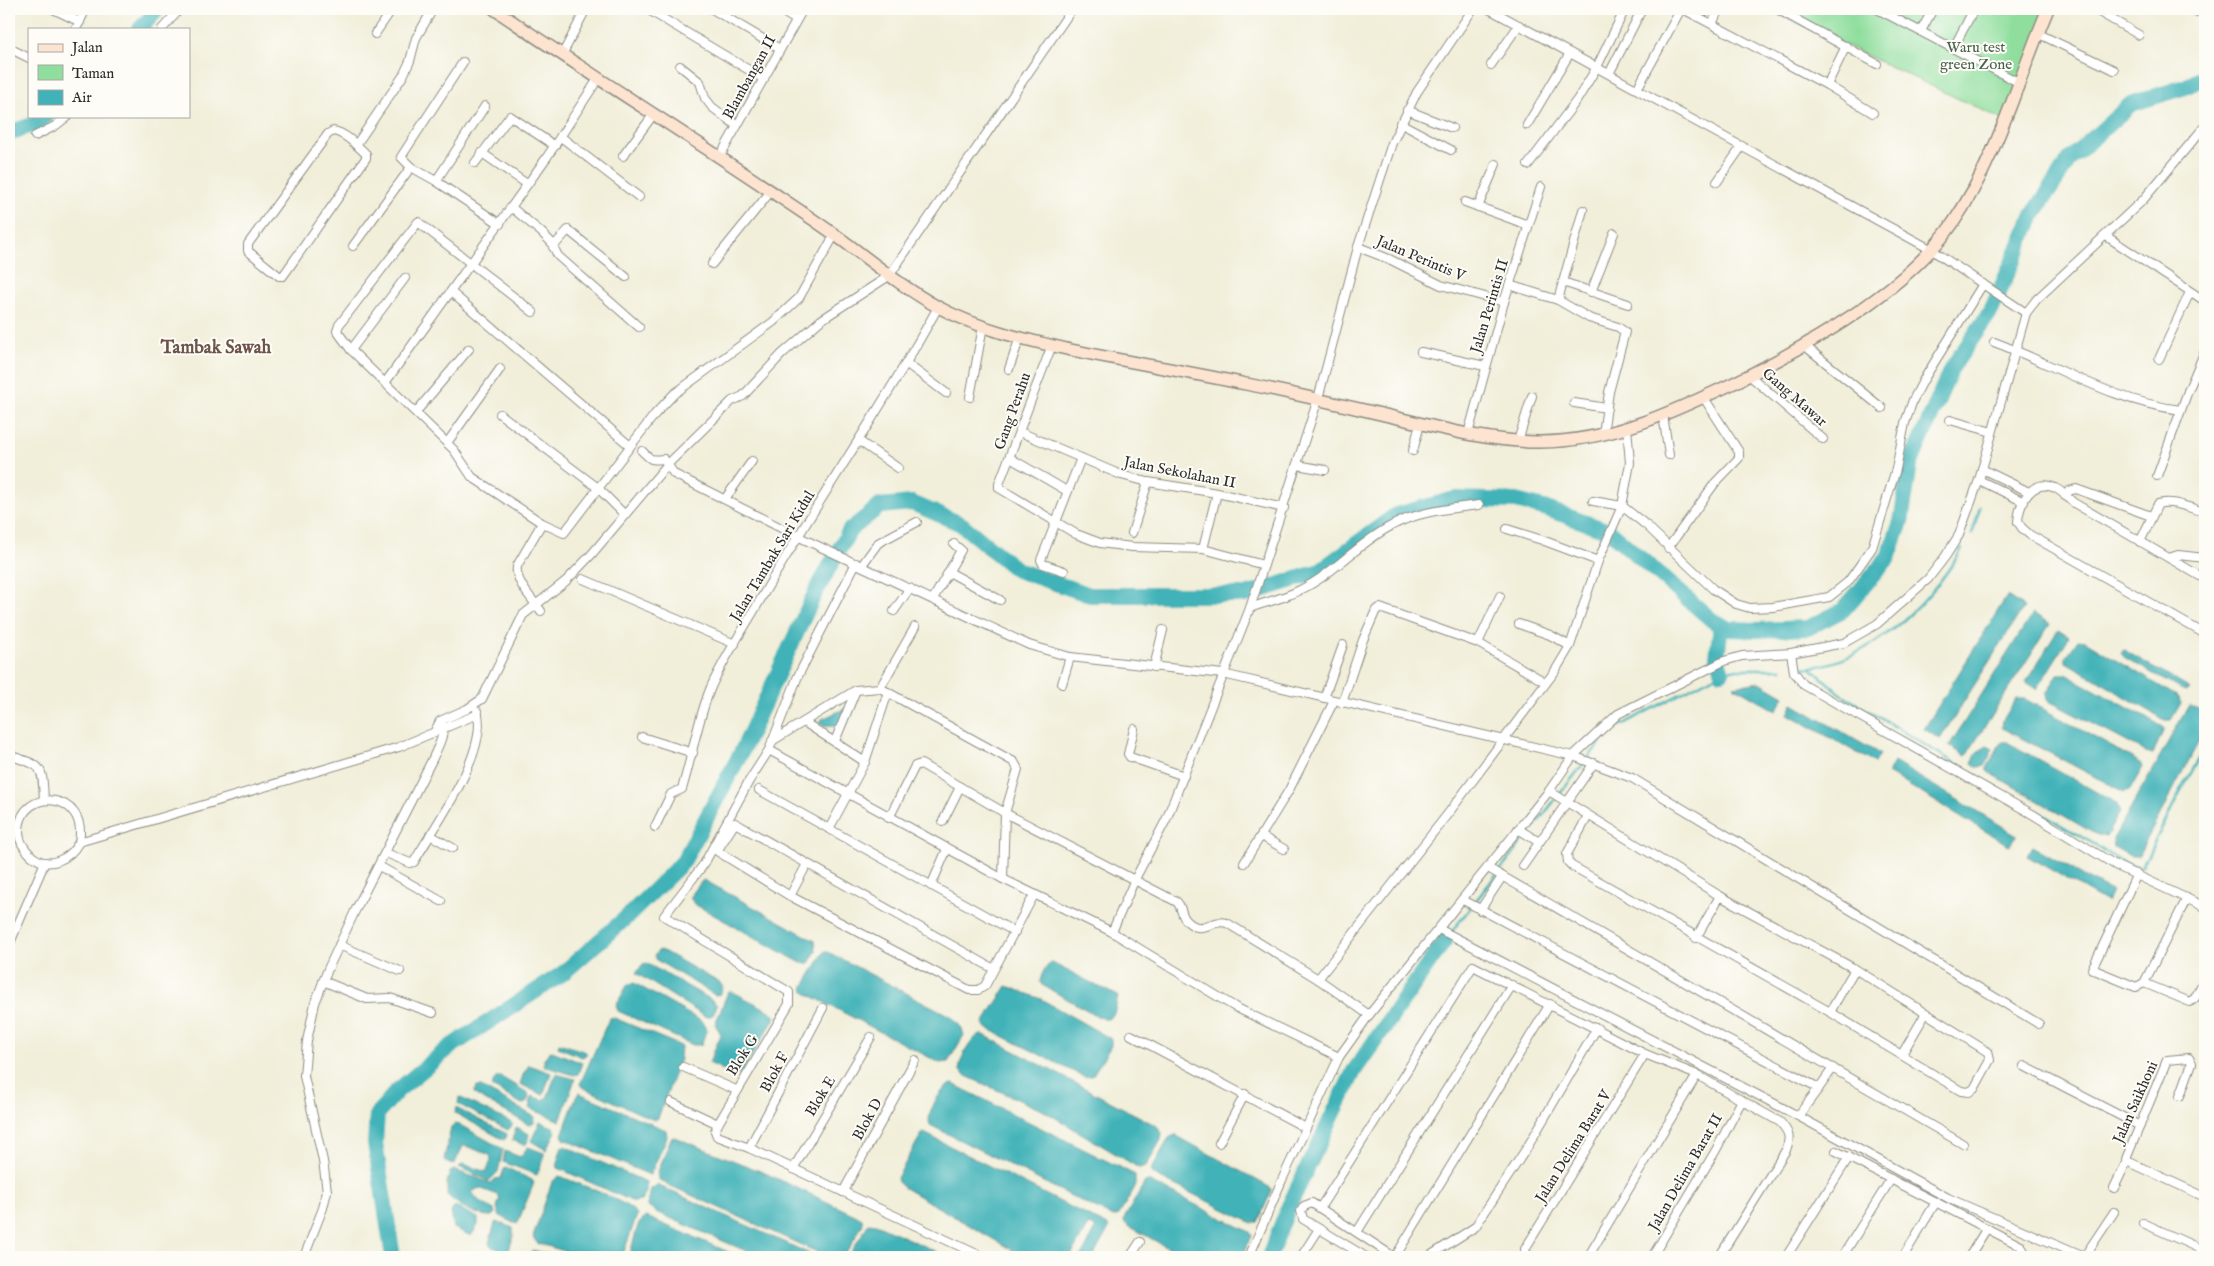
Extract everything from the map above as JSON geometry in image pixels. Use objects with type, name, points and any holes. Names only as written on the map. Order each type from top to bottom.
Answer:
[{"type":"street","points":[[53,9],[78,26],[86,9]]},
{"type":"street","points":[[163,28],[180,9]]},
{"type":"street","points":[[375,34],[392,9]]},
{"type":"street","points":[[356,145],[403,76],[410,61],[416,38],[433,9]]},
{"type":"street","points":[[494,9],[565,48],[598,79],[652,115],[723,151],[771,191],[835,234],[890,276],[938,307],[982,326],[1052,345],[1318,400],[1468,434],[1518,441],[1545,442],[1603,434],[1628,428],[1704,398],[1805,346],[1865,306],[1919,264],[1949,229],[1980,180],[1998,140],[2018,82],[2048,9]]},
{"type":"street","points":[[565,48],[586,9]]},
{"type":"street","points":[[647,9],[764,79]]},
{"type":"street","points":[[712,9],[780,49]]},
{"type":"street","points":[[778,9],[796,20]]},
{"type":"street","name":"Blambangan II","points":[[723,151],[803,9]]},
{"type":"street","points":[[304,1257],[323,1208],[327,1191],[324,1161],[304,1076],[310,1022],[323,982],[339,945],[433,758],[440,721],[475,704],[487,693],[518,622],[535,604],[572,575],[592,555],[667,465],[732,401],[743,396],[800,338],[821,320],[890,276],[1072,9]]},
{"type":"street","points":[[1112,932],[1134,880],[1166,820],[1251,604],[1318,400],[1358,248],[1392,143],[1407,110],[1473,9]]},
{"type":"street","points":[[1490,9],[1932,250],[2026,313]]},
{"type":"street","points":[[1528,165],[1561,123],[1597,67],[1625,9]]},
{"type":"street","points":[[1637,89],[1682,9],[1827,85],[1873,113]]},
{"type":"street","points":[[1712,24],[1719,9]]},
{"type":"street","points":[[1777,9],[1878,64]]},
{"type":"street","points":[[1877,9],[1886,11],[2018,82]]},
{"type":"street","points":[[1921,31],[1933,9]]},
{"type":"street","points":[[1954,47],[1974,9]]},
{"type":"street","points":[[2094,9],[2139,35]]},
{"type":"street","points":[[1609,74],[1641,11]]},
{"type":"street","points":[[1491,65],[1519,25]]},
{"type":"street","points":[[2038,33],[2114,70]]},
{"type":"street","points":[[1827,85],[1846,46]]},
{"type":"street","points":[[9,48],[28,58]]},
{"type":"street","points":[[1528,125],[1570,52]]},
{"type":"street","points":[[464,62],[401,155],[401,159],[500,224]]},
{"type":"street","points":[[680,66],[700,82],[705,98],[712,107],[737,126]]},
{"type":"street","points":[[385,383],[452,293],[555,146],[598,79]]},
{"type":"street","points":[[436,181],[485,106]]},
{"type":"street","points":[[1407,110],[1452,128]]},
{"type":"street","points":[[623,156],[652,115]]},
{"type":"street","points":[[475,163],[510,116],[555,146]]},
{"type":"street","points":[[35,136],[55,126],[65,118]]},
{"type":"street","points":[[1400,123],[1451,150]]},
{"type":"street","points":[[1249,1257],[1339,1057],[1370,1015],[1472,905],[1496,873],[1518,829],[1552,793],[1577,757],[1618,714],[1724,661],[1742,656],[1792,657],[1844,643],[1872,628],[1892,613],[1928,579],[1959,535],[1979,480],[2026,313],[2037,299],[2106,236],[2149,193],[2205,126]]},
{"type":"street","points":[[333,131],[338,132],[356,145],[366,154],[366,160],[283,276],[279,276],[248,251],[248,244],[328,134],[333,131]]},
{"type":"street","points":[[561,137],[639,196]]},
{"type":"street","points":[[1717,182],[1742,146]]},
{"type":"street","points":[[482,153],[528,184]]},
{"type":"street","points":[[1478,207],[1496,164]]},
{"type":"street","points":[[354,246],[411,167]]},
{"type":"street","name":"Jalan Perintis II","points":[[1468,434],[1485,366],[1541,187]]},
{"type":"street","points":[[712,264],[771,191]]},
{"type":"street","points":[[1465,202],[1528,225]]},
{"type":"street","points":[[511,207],[542,232],[558,256],[639,327]]},
{"type":"street","points":[[1558,300],[1583,210]]},
{"type":"street","points":[[533,312],[418,222],[336,331],[338,336],[351,350],[447,443],[472,476],[542,523],[564,533],[629,445],[654,414],[674,394],[773,322],[793,305],[808,285],[835,234]]},
{"type":"street","points":[[552,247],[565,230],[568,230],[626,277]]},
{"type":"street","points":[[1591,292],[1614,233]]},
{"type":"street","points":[[2106,236],[2205,301]]},
{"type":"street","name":"Jalan Perintis V","points":[[1358,248],[1389,259],[1441,285],[1504,302]]},
{"type":"street","points":[[351,350],[405,278]]},
{"type":"street","points":[[1563,282],[1628,304]]},
{"type":"street","points":[[1509,285],[1558,300],[1583,316],[1618,327],[1625,332],[1609,392],[1603,434]]},
{"type":"street","points":[[1593,501],[1621,510],[1646,525],[1713,589],[1736,604],[1750,608],[1785,606],[1829,597],[1848,582],[1872,548],[1896,469],[1905,422],[1913,400],[1924,379],[1986,286]]},
{"type":"street","points":[[2159,359],[2190,292]]},
{"type":"street","points":[[452,293],[629,445]]},
{"type":"street","name":"Jalan Tambak Sari Kidul","points":[[655,827],[671,794],[682,789],[710,690],[735,644],[797,536],[859,442],[907,364],[938,307]]},
{"type":"street","points":[[970,397],[982,326]]},
{"type":"street","points":[[1009,369],[1020,337]]},
{"type":"street","points":[[1994,342],[2112,393],[2152,406],[2181,410]]},
{"type":"street","name":"Gang Perahu","points":[[1052,345],[998,486],[1056,524]]},
{"type":"street","points":[[1805,346],[1882,408]]},
{"type":"street","points":[[416,412],[469,349]]},
{"type":"street","points":[[2157,476],[2205,351]]},
{"type":"street","points":[[1421,352],[1485,366]]},
{"type":"street","points":[[907,364],[946,393]]},
{"type":"street","points":[[447,443],[500,369]]},
{"type":"street","name":"Gang Mawar","points":[[1749,375],[1823,439]]},
{"type":"street","points":[[1518,441],[1532,396]]},
{"type":"street","points":[[1668,548],[1715,483],[1740,458],[1739,452],[1704,398]]},
{"type":"street","points":[[1574,403],[1607,408]]},
{"type":"street","points":[[500,414],[598,488],[625,515]]},
{"type":"street","points":[[1664,415],[1669,455]]},
{"type":"street","points":[[1950,420],[1992,432]]},
{"type":"street","points":[[1413,451],[1420,424]]},
{"type":"street","points":[[1318,979],[1450,811],[1554,671],[1570,646],[1598,561],[1621,510],[1630,463],[1628,428]]},
{"type":"street","name":"Jalan Sekolahan II","points":[[1020,432],[1107,470],[1148,482],[1217,493],[1284,508]]},
{"type":"street","points":[[859,442],[898,468]]},
{"type":"street","points":[[642,451],[651,460],[656,461],[664,458],[674,474],[726,498],[797,536],[1030,645],[1070,657],[1223,674],[1577,757],[1632,778],[2040,1024]]},
{"type":"street","points":[[1010,458],[1067,491]]},
{"type":"street","points":[[1064,571],[1041,562],[1081,458]]},
{"type":"street","points":[[726,498],[752,461]]},
{"type":"street","points":[[1297,465],[1326,470]]},
{"type":"street","points":[[1982,469],[2029,492]]},
{"type":"street","points":[[1979,480],[2024,502]]},
{"type":"street","points":[[1132,533],[1148,482]]},
{"type":"street","points":[[2205,579],[2140,542],[2065,496],[2056,488],[2037,486],[2029,492],[2024,502],[2018,522],[2030,535],[2205,634]]},
{"type":"street","points":[[2065,496],[2069,491],[2076,489],[2151,516]]},
{"type":"street","points":[[1203,549],[1217,493]]},
{"type":"street","points":[[2140,542],[2158,504],[2163,503],[2205,512]]},
{"type":"street","points":[[1251,604],[1300,590],[1346,559],[1389,526],[1424,512],[1479,505]]},
{"type":"street","points":[[917,522],[878,543],[855,563],[798,676],[769,750],[889,818],[1003,879],[1112,932],[1235,1006],[1339,1057]]},
{"type":"street","points":[[541,611],[516,573],[516,569],[542,523]]},
{"type":"street","points":[[1056,524],[1100,543],[1132,547],[1203,549],[1264,566]]},
{"type":"street","points":[[1507,529],[1598,561]]},
{"type":"street","points":[[933,600],[961,550],[954,544]]},
{"type":"street","points":[[2169,558],[2178,555],[2205,558]]},
{"type":"street","points":[[949,572],[1000,600]]},
{"type":"street","points":[[583,579],[735,644]]},
{"type":"street","points":[[894,612],[910,588]]},
{"type":"street","points":[[1478,643],[1500,596]]},
{"type":"street","points":[[1244,863],[1289,790],[1338,702],[1363,640],[1378,609],[1384,609],[1478,643],[1545,682]]},
{"type":"street","points":[[1519,624],[1550,634],[1570,646]]},
{"type":"street","points":[[829,829],[865,762],[884,690],[915,627]]},
{"type":"street","points":[[1154,667],[1163,630]]},
{"type":"street","points":[[1324,698],[1344,645]]},
{"type":"street","points":[[1062,684],[1070,657]]},
{"type":"street","points":[[1792,657],[1794,672],[1804,685],[2032,814],[2117,866],[2205,907]]},
{"type":"street","points":[[498,668],[507,670]]},
{"type":"street","points":[[772,741],[856,690],[884,690],[1017,765],[1005,813],[1003,879]]},
{"type":"street","points":[[835,741],[856,690]]},
{"type":"street","points":[[386,853],[413,863],[451,802],[472,756],[479,730],[475,704]]},
{"type":"street","points":[[79,842],[399,747],[478,714]]},
{"type":"street","points":[[804,722],[865,762]]},
{"type":"street","points":[[1134,729],[1128,754],[1130,757],[1184,776]]},
{"type":"street","points":[[642,737],[693,752]]},
{"type":"street","name":"Blok G","points":[[749,1148],[718,1137],[716,1133],[718,1124],[736,1090],[789,1004],[789,992],[664,916],[704,864],[769,750]]},
{"type":"street","points":[[9,755],[36,764],[40,768],[44,800]]},
{"type":"street","points":[[1523,866],[1532,838],[1564,802],[1592,763]]},
{"type":"street","points":[[889,818],[915,766],[921,764],[1005,813],[1177,902],[1183,916],[1193,926],[1208,927],[1217,922],[1227,923],[1318,979],[1370,1015]]},
{"type":"street","points":[[943,821],[960,787]]},
{"type":"street","points":[[758,790],[1015,932]]},
{"type":"street","points":[[1552,793],[1720,896],[1855,969],[1990,1054],[1990,1060],[1974,1089],[1969,1092],[1961,1091],[1830,1012],[1696,938],[1568,862],[1568,854],[1588,816]]},
{"type":"street","points":[[44,800],[60,802],[74,811],[80,820],[79,842],[75,850],[62,860],[45,862],[34,858],[20,840],[20,821],[31,806],[44,800]]},
{"type":"street","points":[[994,969],[735,823],[717,851],[790,896],[969,990],[978,990],[985,986],[1034,895]]},
{"type":"street","points":[[1518,829],[1532,838]]},
{"type":"street","points":[[430,835],[453,848]]},
{"type":"street","points":[[1261,836],[1284,849]]},
{"type":"street","points":[[931,886],[947,849]]},
{"type":"street","points":[[9,945],[32,888],[45,862]]},
{"type":"street","points":[[790,896],[807,864]]},
{"type":"street","points":[[379,866],[441,901]]},
{"type":"street","points":[[1472,905],[1496,873]]},
{"type":"street","points":[[1496,873],[1963,1144]]},
{"type":"street","points":[[2137,874],[2092,969],[2136,988],[2144,983],[2187,898]]},
{"type":"street","points":[[1696,938],[1720,896]]},
{"type":"street","points":[[1472,905],[1819,1088]]},
{"type":"street","points":[[1445,932],[1798,1116],[1948,1198],[2084,1257],[2114,1212]]},
{"type":"street","points":[[339,945],[400,971]]},
{"type":"street","points":[[1320,1208],[1473,966],[1645,1054],[1697,1075],[1780,1122],[1787,1130],[1790,1140],[1786,1150],[1719,1257]]},
{"type":"street","points":[[1830,1012],[1855,969]]},
{"type":"street","points":[[2144,983],[2190,1002],[2195,998],[2205,978]]},
{"type":"street","points":[[323,982],[367,999],[395,1000],[433,1013]]},
{"type":"street","points":[[1357,1232],[1512,985]]},
{"type":"street","points":[[1366,1257],[1303,1219],[1301,1211],[1307,1203],[1312,1203],[1394,1257],[1550,1004]]},
{"type":"street","name":"Blok F","points":[[749,1148],[823,1008]]},
{"type":"street","points":[[1902,1054],[1926,1013]]},
{"type":"street","points":[[1431,1257],[1475,1227],[1528,1146],[1597,1028]]},
{"type":"street","points":[[1131,1035],[1306,1128]]},
{"type":"street","name":"Blok E","points":[[793,1169],[871,1037]]},
{"type":"street","name":"Jalan Delima Barat V","points":[[1528,1255],[1645,1054]]},
{"type":"street","name":"Jalan Saikhoni","points":[[2114,1188],[2167,1060],[2189,1058],[2192,1063],[2180,1096]]},
{"type":"street","name":"Blok D","points":[[842,1192],[915,1060]]},
{"type":"street","points":[[2024,1066],[2140,1126]]},
{"type":"street","points":[[683,1067],[736,1090]]},
{"type":"street","points":[[1798,1116],[1833,1068]]},
{"type":"street","points":[[1588,1257],[1697,1075]]},
{"type":"street","points":[[1219,1143],[1245,1094]]},
{"type":"street","name":"Jalan Delima Barat II","points":[[1652,1257],[1716,1150],[1742,1100]]},
{"type":"street","points":[[671,1102],[718,1124]]},
{"type":"street","points":[[749,1148],[983,1257]]},
{"type":"street","points":[[1836,1151],[2021,1246],[2027,1257]]},
{"type":"street","points":[[1786,1257],[1849,1157]]},
{"type":"street","points":[[2127,1159],[2205,1196]]},
{"type":"street","points":[[1842,1257],[1891,1179]]},
{"type":"street","points":[[1903,1257],[1936,1202]]},
{"type":"street","points":[[2143,1223],[2205,1252]]},
{"type":"street","points":[[1969,1257],[1987,1228]]},
{"type":"street","points":[[1301,1257],[1319,1229]]},
{"type":"street","points":[[1130,1257],[1140,1242]]},
{"type":"green space","name":"Waru test green Zone","points":[[1769,9],[2048,9],[2005,121]]},
{"type":"water","points":[[2007,596],[2024,607],[1940,739],[1924,729]]},
{"type":"water","points":[[2033,613],[2050,624],[1966,756],[1949,746]]},
{"type":"water","points":[[2058,630],[2069,637],[2037,689],[2026,682]]},
{"type":"water","points":[[2078,640],[2085,641],[2178,697],[2181,703],[2171,720],[2165,720],[2066,662],[2066,657]]},
{"type":"water","points":[[2124,650],[2190,690],[2185,692],[2124,657],[2121,652]]},
{"type":"water","points":[[2058,674],[2065,674],[2162,726],[2164,729],[2153,754],[2047,700],[2046,694]]},
{"type":"water","points":[[1760,682],[1784,696],[1776,711],[1734,686]]},
{"type":"water","points":[[2016,699],[2025,699],[2141,763],[2143,767],[2130,790],[2124,792],[2002,728],[2003,720]]},
{"type":"water","points":[[1793,704],[1880,754],[1875,763],[1788,714]]},
{"type":"water","points":[[2189,705],[2205,711],[2205,730],[2138,856],[2130,856],[2114,847],[2113,839]]},
{"type":"water","points":[[846,708],[837,727],[818,724],[822,719]]},
{"type":"water","points":[[2007,742],[2116,803],[2120,811],[2106,837],[2095,834],[1987,771],[2000,744]]},
{"type":"water","points":[[1987,746],[1993,749],[1985,766],[1977,767],[1972,763],[1977,752]]},
{"type":"water","points":[[1894,762],[2017,835],[2010,846],[1888,773]]},
{"type":"water","points":[[2032,846],[2112,892],[2107,902],[2027,856]]},
{"type":"water","points":[[704,880],[815,941],[816,951],[809,963],[801,963],[694,904],[690,897]]},
{"type":"water","points":[[659,950],[720,983],[723,987],[720,994],[715,995],[658,961],[654,956]]},
{"type":"water","points":[[824,952],[828,952],[952,1017],[961,1027],[964,1035],[948,1062],[940,1063],[806,993],[803,990],[804,986]]},
{"type":"water","points":[[646,963],[710,999],[717,1005],[713,1015],[706,1017],[636,973]]},
{"type":"water","points":[[1052,963],[1118,996],[1114,1014],[1108,1019],[1103,1019],[1042,985],[1040,982],[1042,974],[1047,966]]},
{"type":"water","points":[[634,983],[703,1022],[707,1029],[701,1045],[693,1045],[618,1011],[616,1005],[628,984]]},
{"type":"water","points":[[1007,986],[1041,999],[1111,1039],[1111,1046],[1092,1076],[1084,1077],[985,1027],[983,1023]]},
{"type":"water","points":[[731,991],[770,1011],[774,1015],[774,1020],[740,1074],[734,1075],[709,1063],[721,1034],[715,1024],[728,992]]},
{"type":"water","points":[[612,1017],[681,1046],[680,1059],[658,1118],[654,1120],[582,1087],[580,1084],[609,1019]]},
{"type":"water","points":[[978,1035],[984,1035],[1157,1126],[1162,1133],[1161,1140],[1146,1166],[1139,1168],[1046,1112],[966,1076],[960,1071],[961,1062],[968,1047]]},
{"type":"water","points":[[559,1043],[586,1052],[586,1055],[582,1057],[558,1047]]},
{"type":"water","points":[[552,1051],[582,1063],[578,1074],[574,1075],[544,1066],[544,1059]]},
{"type":"water","points":[[529,1065],[551,1073],[543,1095],[520,1084]]},
{"type":"water","points":[[556,1074],[575,1079],[560,1121],[529,1108],[532,1096],[542,1100],[547,1098]]},
{"type":"water","points":[[497,1077],[501,1077],[528,1093],[529,1097],[526,1103],[522,1104],[492,1087]]},
{"type":"water","points":[[953,1084],[1135,1175],[1135,1187],[1119,1215],[1113,1217],[930,1125],[929,1120],[932,1107],[944,1089]]},
{"type":"water","points":[[477,1087],[481,1087],[535,1117],[534,1123],[529,1125],[476,1095],[474,1092]]},
{"type":"water","points":[[579,1093],[666,1130],[667,1137],[650,1175],[564,1139],[562,1135]]},
{"type":"water","points":[[459,1097],[512,1123],[512,1126],[508,1130],[458,1104]]},
{"type":"water","points":[[456,1108],[507,1134],[506,1138],[504,1140],[455,1113]]},
{"type":"water","points":[[540,1122],[553,1127],[556,1132],[546,1150],[531,1141]]},
{"type":"water","points":[[455,1124],[503,1149],[498,1172],[489,1181],[459,1167],[463,1164],[486,1172],[491,1160],[490,1155],[463,1146],[454,1165],[444,1160],[451,1127]]},
{"type":"water","points":[[516,1127],[529,1134],[527,1143],[524,1145],[512,1140]]},
{"type":"water","points":[[924,1133],[1108,1226],[1109,1228],[1093,1257],[1081,1257],[1095,1227],[1088,1225],[1070,1257],[1024,1257],[903,1187],[897,1178],[921,1135]]},
{"type":"water","points":[[1175,1135],[1271,1188],[1258,1222],[1252,1223],[1152,1174],[1151,1170],[1169,1138]]},
{"type":"water","points":[[674,1137],[765,1173],[862,1219],[863,1224],[844,1257],[828,1257],[660,1181],[657,1174],[671,1138]]},
{"type":"water","points":[[564,1146],[646,1182],[646,1192],[641,1201],[634,1202],[558,1168],[557,1162]]},
{"type":"water","points":[[528,1147],[544,1153],[544,1158],[537,1175],[503,1162],[505,1151],[520,1157]]},
{"type":"water","points":[[507,1168],[532,1180],[534,1183],[518,1222],[513,1223],[499,1215],[497,1207],[500,1198],[498,1195],[479,1188],[472,1192],[479,1201],[494,1210],[495,1213],[492,1216],[486,1216],[468,1210],[447,1195],[447,1183],[450,1172],[454,1170],[491,1183],[495,1179],[501,1178],[504,1169]]},
{"type":"water","points":[[559,1176],[624,1204],[637,1215],[622,1257],[584,1257],[537,1243],[533,1237],[552,1182]]},
{"type":"water","points":[[1148,1181],[1250,1232],[1252,1236],[1242,1257],[1184,1257],[1127,1225],[1124,1222],[1125,1217],[1145,1182]]},
{"type":"water","points":[[657,1185],[817,1257],[760,1257],[656,1212],[647,1205],[651,1189]]},
{"type":"water","points":[[455,1206],[478,1218],[478,1225],[471,1236],[454,1228],[451,1212]]},
{"type":"water","points":[[645,1217],[740,1257],[629,1257],[638,1225]]},
{"type":"water","points":[[495,1223],[513,1228],[513,1237],[508,1253],[490,1246],[489,1243]]},
{"type":"water","points":[[869,1223],[876,1224],[948,1257],[848,1257]]},
{"type":"water","points":[[533,1250],[557,1257],[528,1257]]},
{"type":"waterway","points":[[141,28],[158,9]]},
{"type":"waterway","points":[[393,1257],[375,1143],[377,1114],[397,1091],[450,1047],[562,974],[628,916],[683,862],[742,751],[815,593],[850,530],[880,506],[912,503],[961,524],[1017,570],[1090,595],[1246,595],[1318,572],[1396,515],[1455,499],[1516,501],[1544,508],[1609,531],[1713,621],[1729,629],[1808,628],[1843,610],[1888,558],[1901,522],[1910,465],[1951,369],[1991,311],[2033,215],[2070,159],[2131,104],[2185,87],[2205,77]]},
{"type":"waterway","points":[[9,133],[38,123],[44,118]]},
{"type":"waterway","points":[[1972,534],[1980,507]]},
{"type":"waterway","points":[[1800,668],[1825,665],[1849,657],[1872,644],[1894,628],[1932,590],[1949,570],[1962,549]]},
{"type":"waterway","points":[[1721,625],[1717,657],[1722,672]]},
{"type":"waterway","points":[[1811,668],[1839,693],[1998,789],[2101,848],[2118,860],[2139,868],[2142,867],[2180,792],[2205,749]]},
{"type":"waterway","points":[[1610,731],[1722,672],[1737,669],[1782,669]]},
{"type":"waterway","points":[[1445,940],[1603,739]]},
{"type":"waterway","points":[[1269,1257],[1289,1206],[1354,1071],[1445,940]]},
{"type":"district","name":"Tambak Sawah","points":[[216,347]]}]
